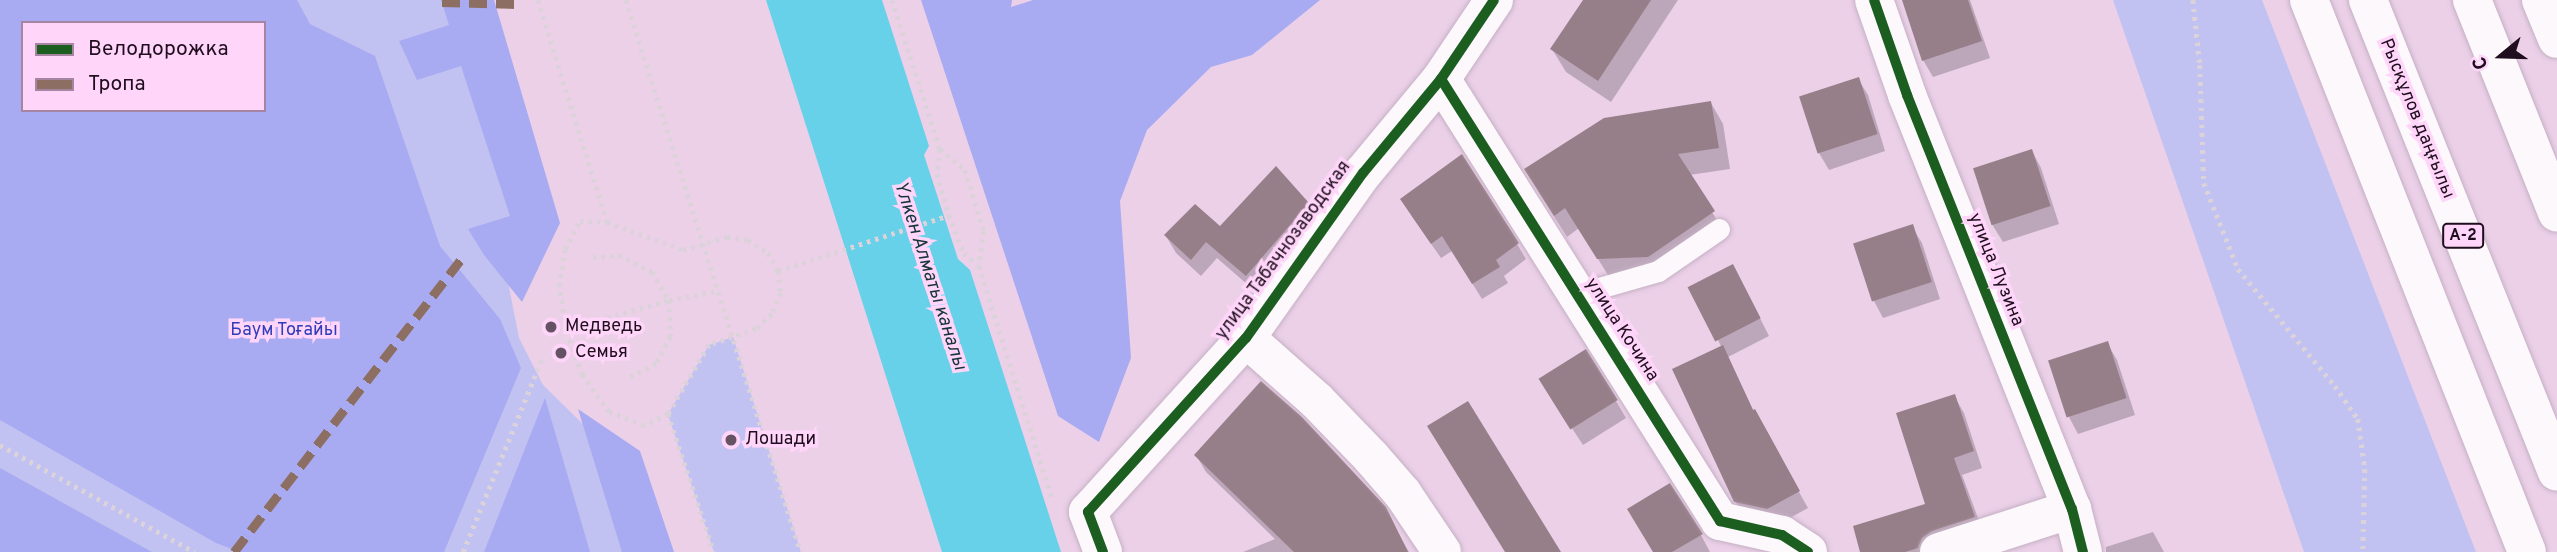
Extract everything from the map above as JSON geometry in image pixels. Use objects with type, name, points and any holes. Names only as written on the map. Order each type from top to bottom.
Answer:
[{"type":"street","name":"улица Табачнозаводская","points":[[1070,506],[1246,338],[1363,173],[1441,79],[1494,0]]},
{"type":"street","name":"улица Лузина","points":[[1874,0],[1907,95],[2071,509],[2083,552]]},
{"type":"street","points":[[2309,0],[2527,552]]},
{"type":"street","name":"Рысқұлов даңғылы","points":[[2368,0],[2557,472]]},
{"type":"street","points":[[2472,0],[2557,213]]},
{"type":"street","points":[[2541,0],[2557,39]]},
{"type":"street","name":"улица Кочина","points":[[1441,79],[1720,521],[1782,535],[1808,552]]},
{"type":"street","points":[[1246,338],[1317,401],[1371,457],[1404,494],[1442,552]]},
{"type":"street","points":[[1070,506],[1104,552]]},
{"type":"street","points":[[1939,552],[2071,509]]},
{"type":"lane","points":[[1578,294],[1658,271],[1719,229]]},
{"type":"path","points":[[538,0],[607,222]]},
{"type":"path","points":[[626,0],[802,552]]},
{"type":"path","points":[[892,0],[940,149],[937,174],[949,215],[964,253],[979,266],[1070,506]]},
{"type":"path","points":[[2193,0],[2200,65],[2204,183],[2238,269],[2336,386],[2357,419],[2365,469],[2363,552]]},
{"type":"path","points":[[940,149],[965,170],[984,231],[979,266]]},
{"type":"path","points":[[778,271],[949,215]]},
{"type":"path","points":[[580,221],[607,222],[683,250],[704,244],[727,237],[748,240],[768,253],[778,271],[781,293],[772,314],[756,329],[709,345],[668,414],[644,426],[608,412],[582,375],[566,328],[559,286],[565,249],[580,221]]},
{"type":"path","points":[[593,257],[619,255],[652,272],[669,300],[671,337],[656,364],[629,377]]},
{"type":"path","points":[[566,328],[669,300],[718,291]]},
{"type":"path","points":[[463,552],[543,356]]},
{"type":"path","points":[[668,414],[714,552]]},
{"type":"path","points":[[0,445],[195,552]]},
{"type":"green space","name":"Баум Тоғайы","points":[[0,0],[449,0],[521,213],[507,277],[519,338],[543,385],[595,436],[637,552],[0,552]]},
{"type":"green space","name":"Баум Тоғайы","points":[[0,0],[297,0],[310,24],[375,56],[440,246],[500,319],[521,368],[444,552],[240,552],[216,543],[0,420]]},
{"type":"green space","points":[[441,0],[494,0],[560,223],[522,302],[484,255],[468,229],[510,216],[461,66],[417,80],[399,41],[449,25]]},
{"type":"green space","points":[[921,0],[1012,0],[1011,7],[1033,0],[1320,0],[1252,55],[1211,67],[1147,130],[1120,201],[1131,358],[1099,442],[1058,416]]},
{"type":"green space","points":[[2113,0],[2262,0],[2476,552],[2304,552]]},
{"type":"green space","points":[[733,337],[801,552],[714,552],[674,433],[668,414],[709,345]]},
{"type":"green space","points":[[545,398],[590,552],[484,552]]},
{"type":"green space","points":[[578,409],[640,451],[674,552],[622,552]]},
{"type":"green space","points":[[0,468],[152,552],[0,552]]},
{"type":"water","name":"Үлкен Алматы каналы","points":[[766,0],[882,0],[929,146],[924,155],[958,259],[970,270],[1061,552],[942,552]]},
{"type":"building","points":[[1583,0],[1651,0],[1598,81],[1550,49]]},
{"type":"building","points":[[1902,0],[1968,0],[1982,41],[1922,61]]},
{"type":"building","points":[[1859,77],[1878,134],[1818,154],[1799,96]]},
{"type":"building","points":[[1711,101],[1719,148],[1678,154],[1715,211],[1648,257],[1597,259],[1565,208],[1554,216],[1524,169],[1604,118]]},
{"type":"building","points":[[2032,149],[2051,206],[1992,225],[1973,168]]},
{"type":"building","points":[[1462,154],[1519,243],[1496,260],[1500,267],[1472,284],[1442,236],[1431,244],[1400,199]]},
{"type":"building","points":[[1276,166],[1309,203],[1246,276],[1206,242],[1191,260],[1164,235],[1195,204],[1220,226]]},
{"type":"building","points":[[1913,224],[1932,282],[1872,301],[1853,243]]},
{"type":"building","points":[[1733,264],[1761,318],[1715,342],[1688,287]]},
{"type":"building","points":[[2108,341],[2127,398],[2067,418],[2048,360]]},
{"type":"building","points":[[1723,345],[1753,410],[1755,409],[1800,491],[1767,509],[1734,502],[1672,369]]},
{"type":"building","points":[[1586,349],[1618,400],[1570,430],[1539,379]]},
{"type":"building","points":[[1261,381],[1302,417],[1386,507],[1408,552],[1294,552],[1194,455]]},
{"type":"building","points":[[1955,394],[1974,451],[1954,458],[1975,517],[1932,531],[1922,538],[1918,548],[1905,552],[1860,552],[1853,526],[1925,504],[1896,413]]},
{"type":"building","points":[[1468,401],[1561,552],[1505,552],[1427,426]]},
{"type":"building","points":[[1670,483],[1703,534],[1672,552],[1653,552],[1627,509]]},
{"type":"marked path","points":[[442,2],[516,4]]},
{"type":"marked path","points":[[234,552],[464,255]]},
{"type":"cycle path","points":[[1103,552],[1088,512],[1246,338],[1363,173],[1441,79],[1494,0]]},
{"type":"cycle path","points":[[1874,0],[1907,95],[2072,509],[2083,552]]},
{"type":"cycle path","points":[[1441,79],[1720,521],[1782,535],[1808,552]]},
{"type":"place","name":"Медведь","points":[[551,327]]},
{"type":"place","name":"Семья","points":[[561,353]]},
{"type":"place","name":"Лошади","points":[[731,440]]}]
